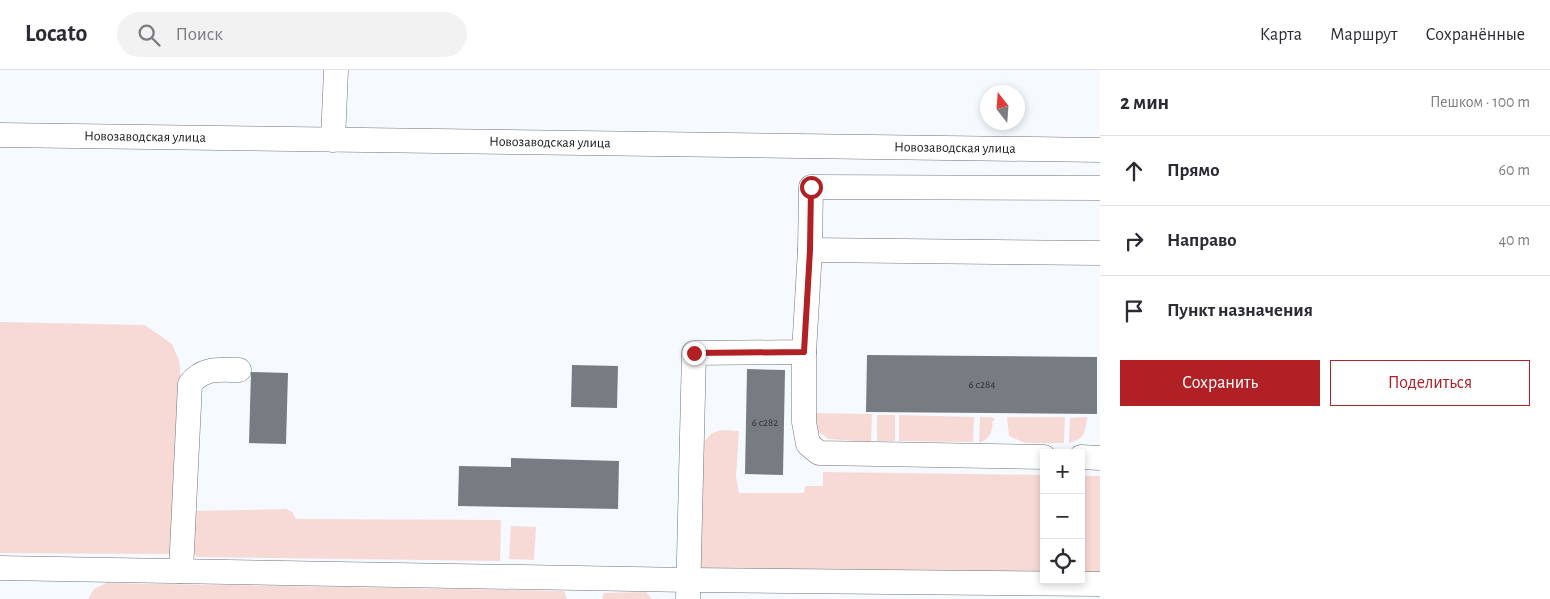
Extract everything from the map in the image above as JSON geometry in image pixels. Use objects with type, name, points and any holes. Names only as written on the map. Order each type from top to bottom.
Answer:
[{"type":"street","points":[[333,140],[336,70]]},
{"type":"street","name":"Новозаводская улица","points":[[0,135],[1100,150]]},
{"type":"street","points":[[1040,457],[819,453],[808,444],[804,422],[804,352],[810,250],[811,187],[1100,188]]},
{"type":"street","points":[[810,250],[1100,253]]},
{"type":"street","points":[[688,589],[694,353],[804,352]]},
{"type":"street","points":[[181,571],[190,384],[196,376],[210,370],[239,370]]},
{"type":"street","points":[[1085,458],[1100,458]]},
{"type":"street","points":[[0,568],[181,571],[688,589],[1100,584]]},
{"type":"shaded area","points":[[0,322],[145,325],[172,344],[179,360],[181,378],[173,548],[170,554],[0,553]]},
{"type":"shaded area","points":[[813,413],[872,414],[871,442],[828,439],[814,428]]},
{"type":"shaded area","points":[[877,415],[895,415],[895,441],[877,441]]},
{"type":"shaded area","points":[[899,415],[974,417],[973,442],[899,441]]},
{"type":"shaded area","points":[[980,417],[992,417],[995,420],[992,422],[990,435],[979,443]]},
{"type":"shaded area","points":[[1007,417],[1065,417],[1064,443],[1025,443],[1009,436]]},
{"type":"shaded area","points":[[1087,417],[1086,427],[1081,437],[1069,443],[1070,418]]},
{"type":"shaded area","points":[[722,430],[739,431],[736,476],[739,493],[804,493],[805,486],[823,486],[823,472],[1040,475],[1040,581],[702,570],[698,563],[701,445],[712,433]]},
{"type":"shaded area","points":[[1085,476],[1100,476],[1100,583],[1085,583]]},
{"type":"shaded area","points":[[286,509],[292,512],[296,519],[501,520],[500,561],[197,557],[193,553],[191,511]]},
{"type":"shaded area","points":[[511,526],[536,527],[534,560],[509,559]]},
{"type":"shaded area","points":[[106,583],[564,591],[567,599],[88,599],[94,589]]},
{"type":"shaded area","points":[[646,592],[652,599],[602,599],[604,593]]},
{"type":"building","points":[[867,355],[1097,357],[1097,414],[866,412]]},
{"type":"building","points":[[572,365],[618,366],[617,408],[571,407]]},
{"type":"building","points":[[747,369],[785,370],[783,475],[745,474]]},
{"type":"building","points":[[251,372],[288,373],[286,444],[249,443]]},
{"type":"building","points":[[511,458],[619,461],[618,509],[458,506],[459,466],[511,467]]},
{"type":"route","points":[[694,353],[804,352],[810,250],[811,187]]}]
